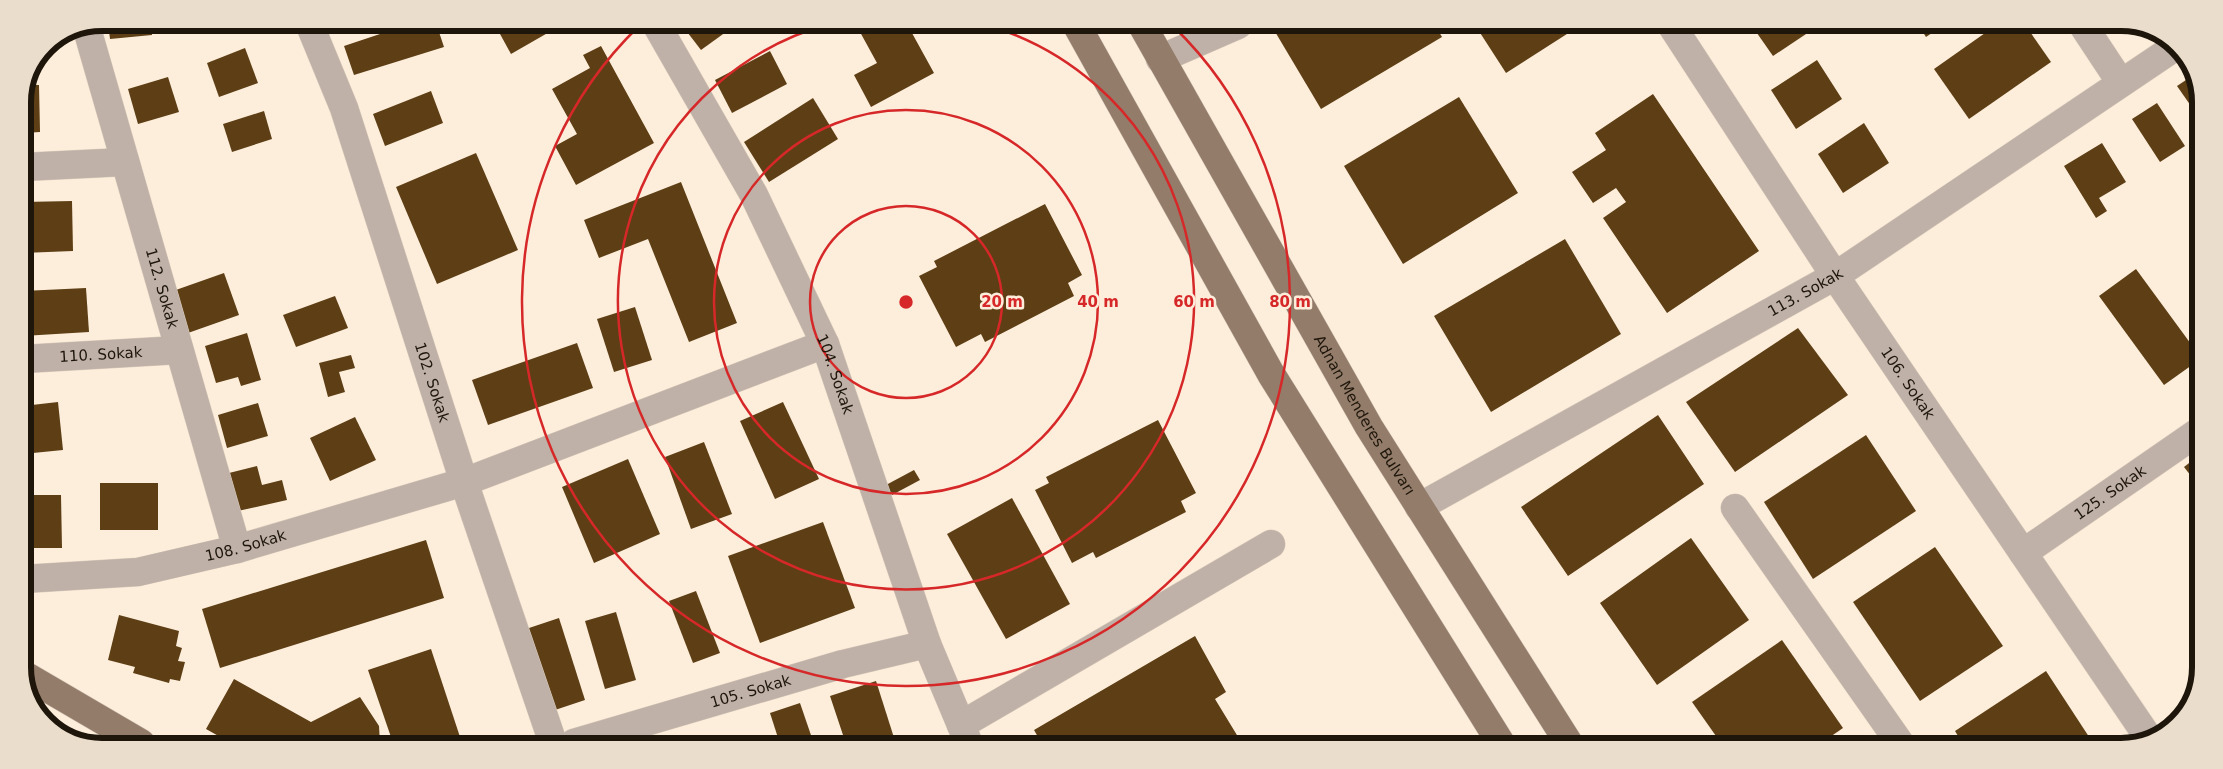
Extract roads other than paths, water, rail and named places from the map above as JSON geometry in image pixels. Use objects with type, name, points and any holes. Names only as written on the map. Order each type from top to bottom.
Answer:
[{"type":"main road","points":[[1080,31],[1271,374],[1498,738]]},
{"type":"main road","name":"Adnan Menderes Bulvarı","points":[[1145,31],[1369,427],[1566,738]]},
{"type":"main road","points":[[33,682],[134,738]]},
{"type":"street","name":"102. Sokak","points":[[311,31],[344,108],[464,482],[551,738]]},
{"type":"street","name":"104. Sokak","points":[[660,31],[754,195],[825,344],[927,644],[965,734]]},
{"type":"street","points":[[1160,59],[1224,31]]},
{"type":"street","name":"106. Sokak","points":[[1675,31],[1835,276],[2145,734]]},
{"type":"street","points":[[2087,31],[2121,83]]},
{"type":"street","name":"112. Sokak","points":[[88,33],[237,549]]},
{"type":"street","name":"113. Sokak","points":[[1420,507],[1835,276],[2169,51]]},
{"type":"street","points":[[31,167],[125,162]]},
{"type":"street","name":"108. Sokak","points":[[31,579],[138,572],[237,549],[464,482],[825,344]]},
{"type":"street","name":"110. Sokak","points":[[31,359],[179,350]]},
{"type":"street","name":"125. Sokak","points":[[2023,553],[2192,436]]},
{"type":"street","points":[[1735,508],[1896,738]]},
{"type":"street","points":[[965,734],[1271,544]]},
{"type":"street","name":"105. Sokak","points":[[591,738],[843,664],[927,644]]}]
